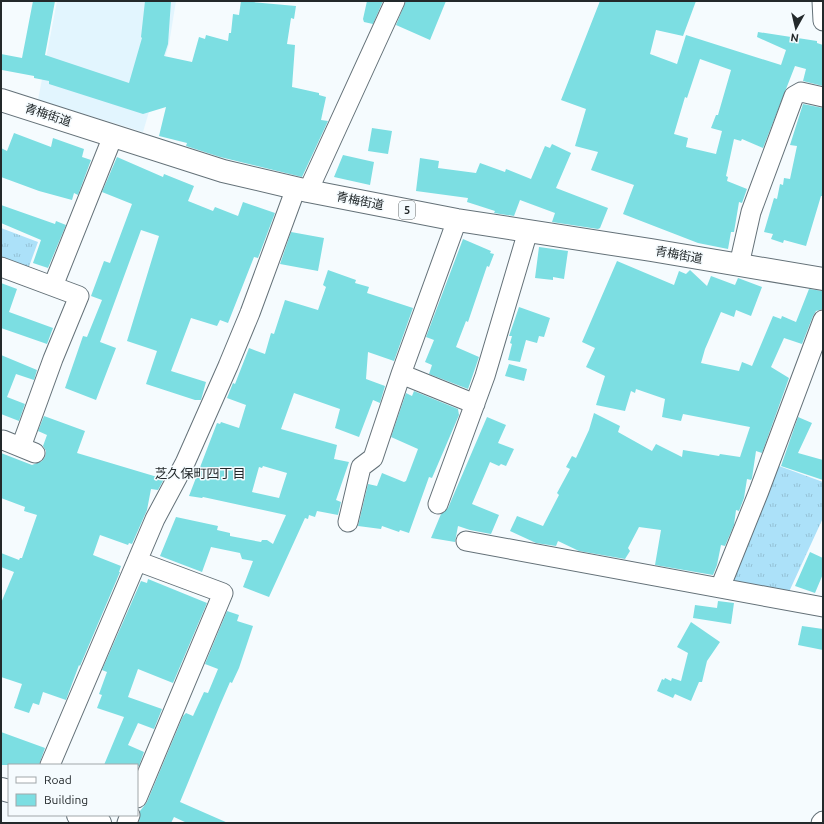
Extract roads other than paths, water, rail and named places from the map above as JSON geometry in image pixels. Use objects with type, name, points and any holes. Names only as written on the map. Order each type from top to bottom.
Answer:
[{"type":"main road","name":"青梅街道","points":[[1,100],[223,172],[457,220],[823,279]]},
{"type":"main road","points":[[81,816],[100,823]]},
{"type":"street","points":[[50,764],[155,519],[185,463],[228,366],[302,189],[395,1]]},
{"type":"street","points":[[822,1],[823,21]]},
{"type":"street","points":[[739,265],[751,212],[794,96],[801,92],[823,97]]},
{"type":"street","points":[[53,286],[113,136]]},
{"type":"street","points":[[348,522],[361,467],[373,458],[401,374],[457,220]]},
{"type":"street","points":[[438,504],[475,404],[528,231]]},
{"type":"street","points":[[1,267],[79,296],[53,359],[28,450],[3,440]]},
{"type":"street","points":[[720,588],[823,320]]},
{"type":"street","points":[[401,374],[475,404]]},
{"type":"street","points":[[466,541],[823,607]]},
{"type":"street","points":[[137,561],[223,593],[138,796]]},
{"type":"district","name":"芝久保町四丁目","points":[[200,473]]}]
